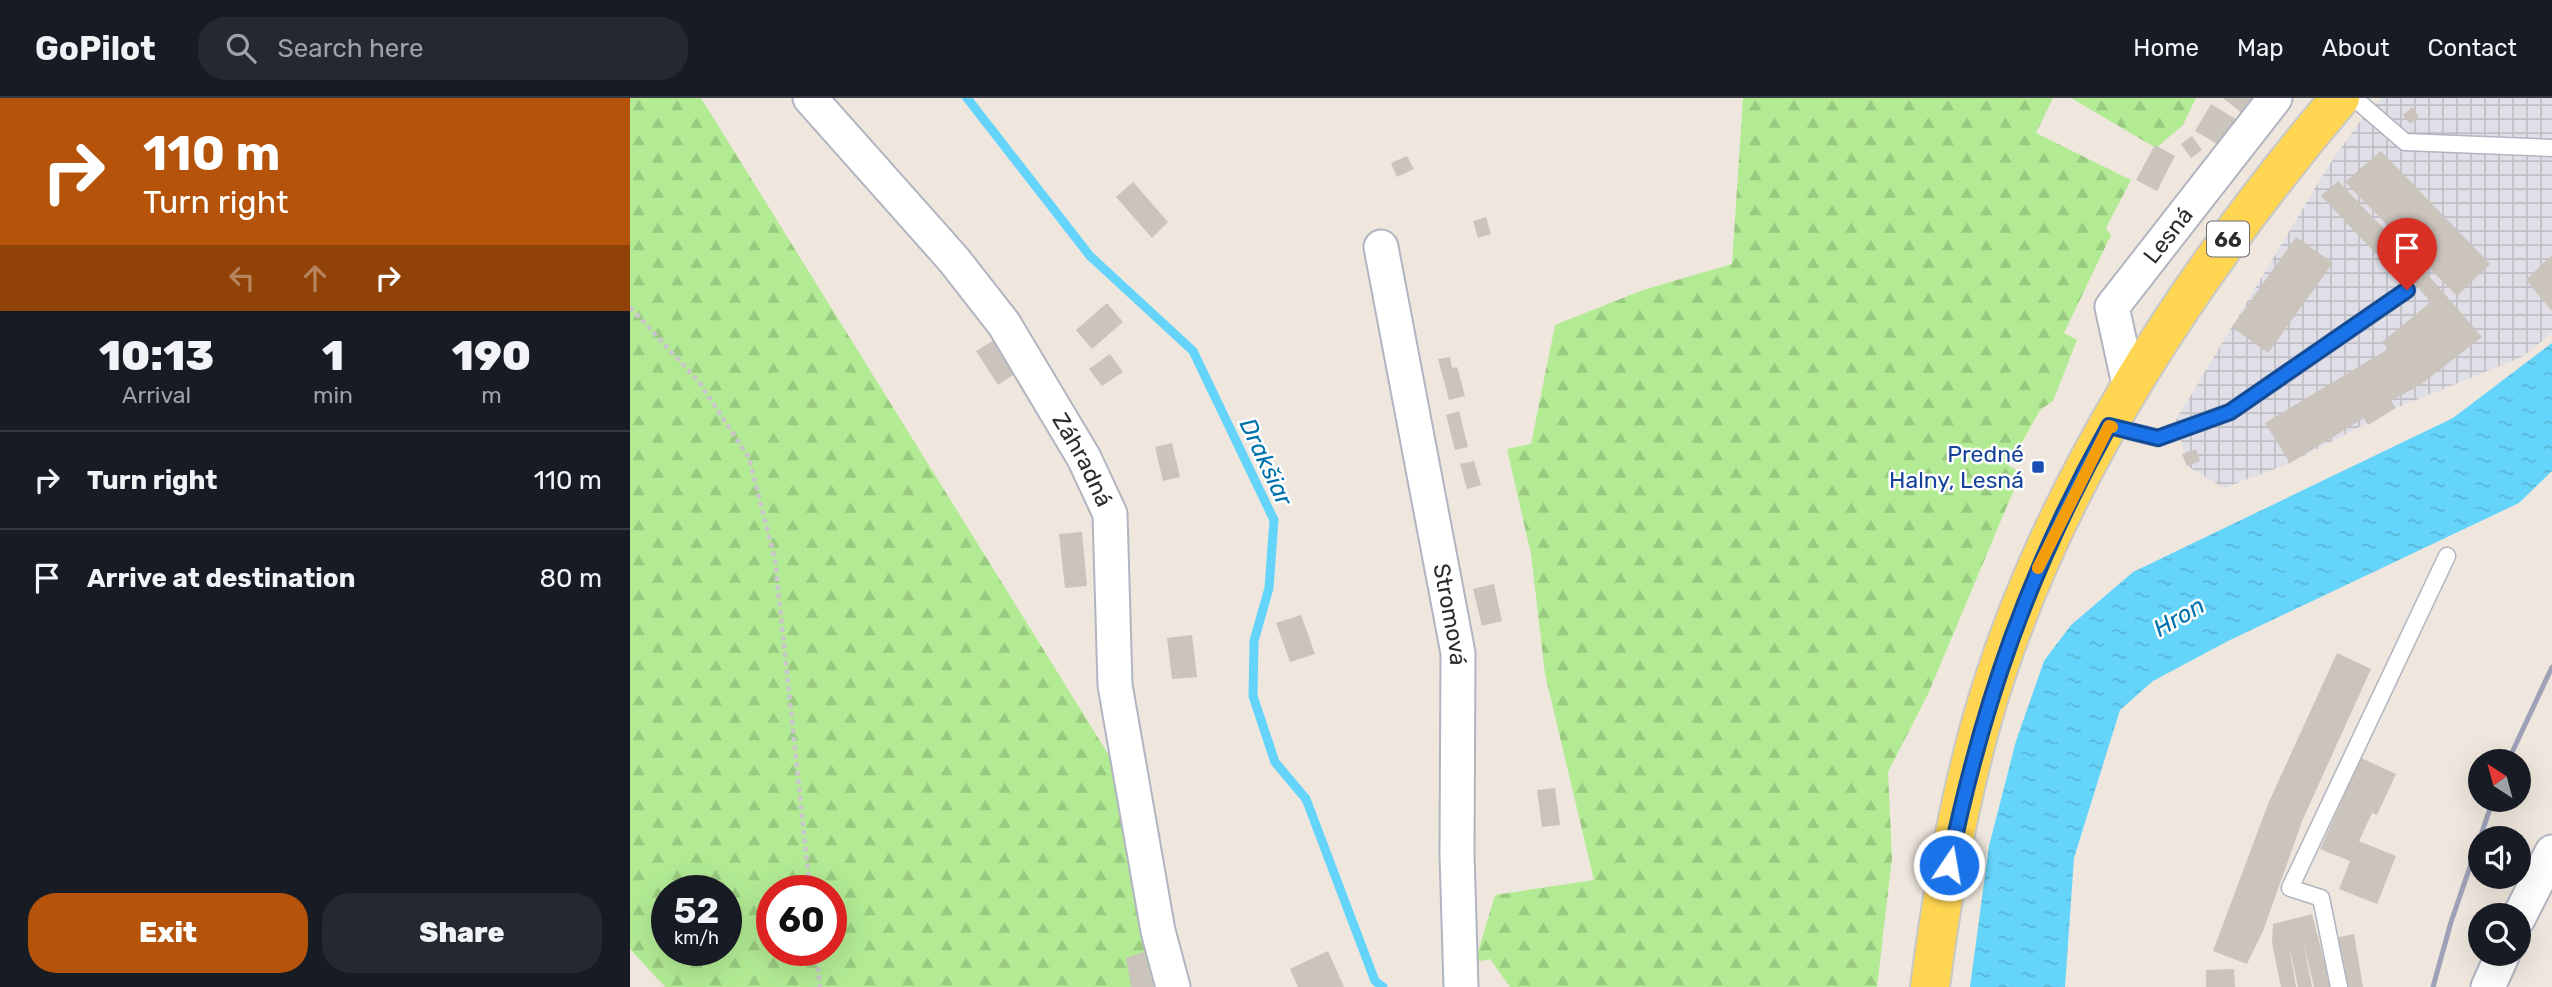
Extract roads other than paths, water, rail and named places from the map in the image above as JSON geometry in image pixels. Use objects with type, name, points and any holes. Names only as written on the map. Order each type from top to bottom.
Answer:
[{"type":"main road","name":"66","points":[[1930,987],[1949,865],[1984,714],[2029,590],[2109,426],[2130,389],[2207,268],[2340,98]]},
{"type":"street","name":"Záhradná","points":[[810,98],[954,260],[1004,324],[1084,458],[1110,514],[1115,684],[1155,918],[1172,987]]},
{"type":"street","name":"Lesná","points":[[2130,389],[2112,307],[2275,98]]},
{"type":"street","name":"Stromová","points":[[1381,247],[1458,653],[1457,855],[1461,987]]},
{"type":"street","points":[[2526,903],[2552,852]]},
{"type":"street","points":[[2488,987],[2497,966]]},
{"type":"lane","points":[[2354,98],[2405,142],[2552,148]]},
{"type":"lane","points":[[2109,426],[2158,438],[2230,412],[2407,290]]},
{"type":"lane","points":[[2339,987],[2321,898],[2290,888],[2447,556]]},
{"type":"water","name":"Hron","points":[[2552,343],[2552,471],[2519,503],[2228,641],[2153,681],[2120,710],[2074,858],[2065,987],[1970,987],[1989,846],[2016,741],[2044,661],[2071,625],[2133,572],[2453,418]]},
{"type":"waterway","name":"Drakšiar","points":[[967,98],[1090,256],[1193,351],[1274,520],[1269,588],[1254,641],[1253,696],[1275,762],[1306,799],[1375,981],[1383,987]]},
{"type":"railway","points":[[2514,749],[2552,667]]},
{"type":"railway","points":[[2433,987],[2451,922],[2489,812]]},
{"type":"place","name":"Predné Halny, Lesná","points":[[2038,467]]}]
